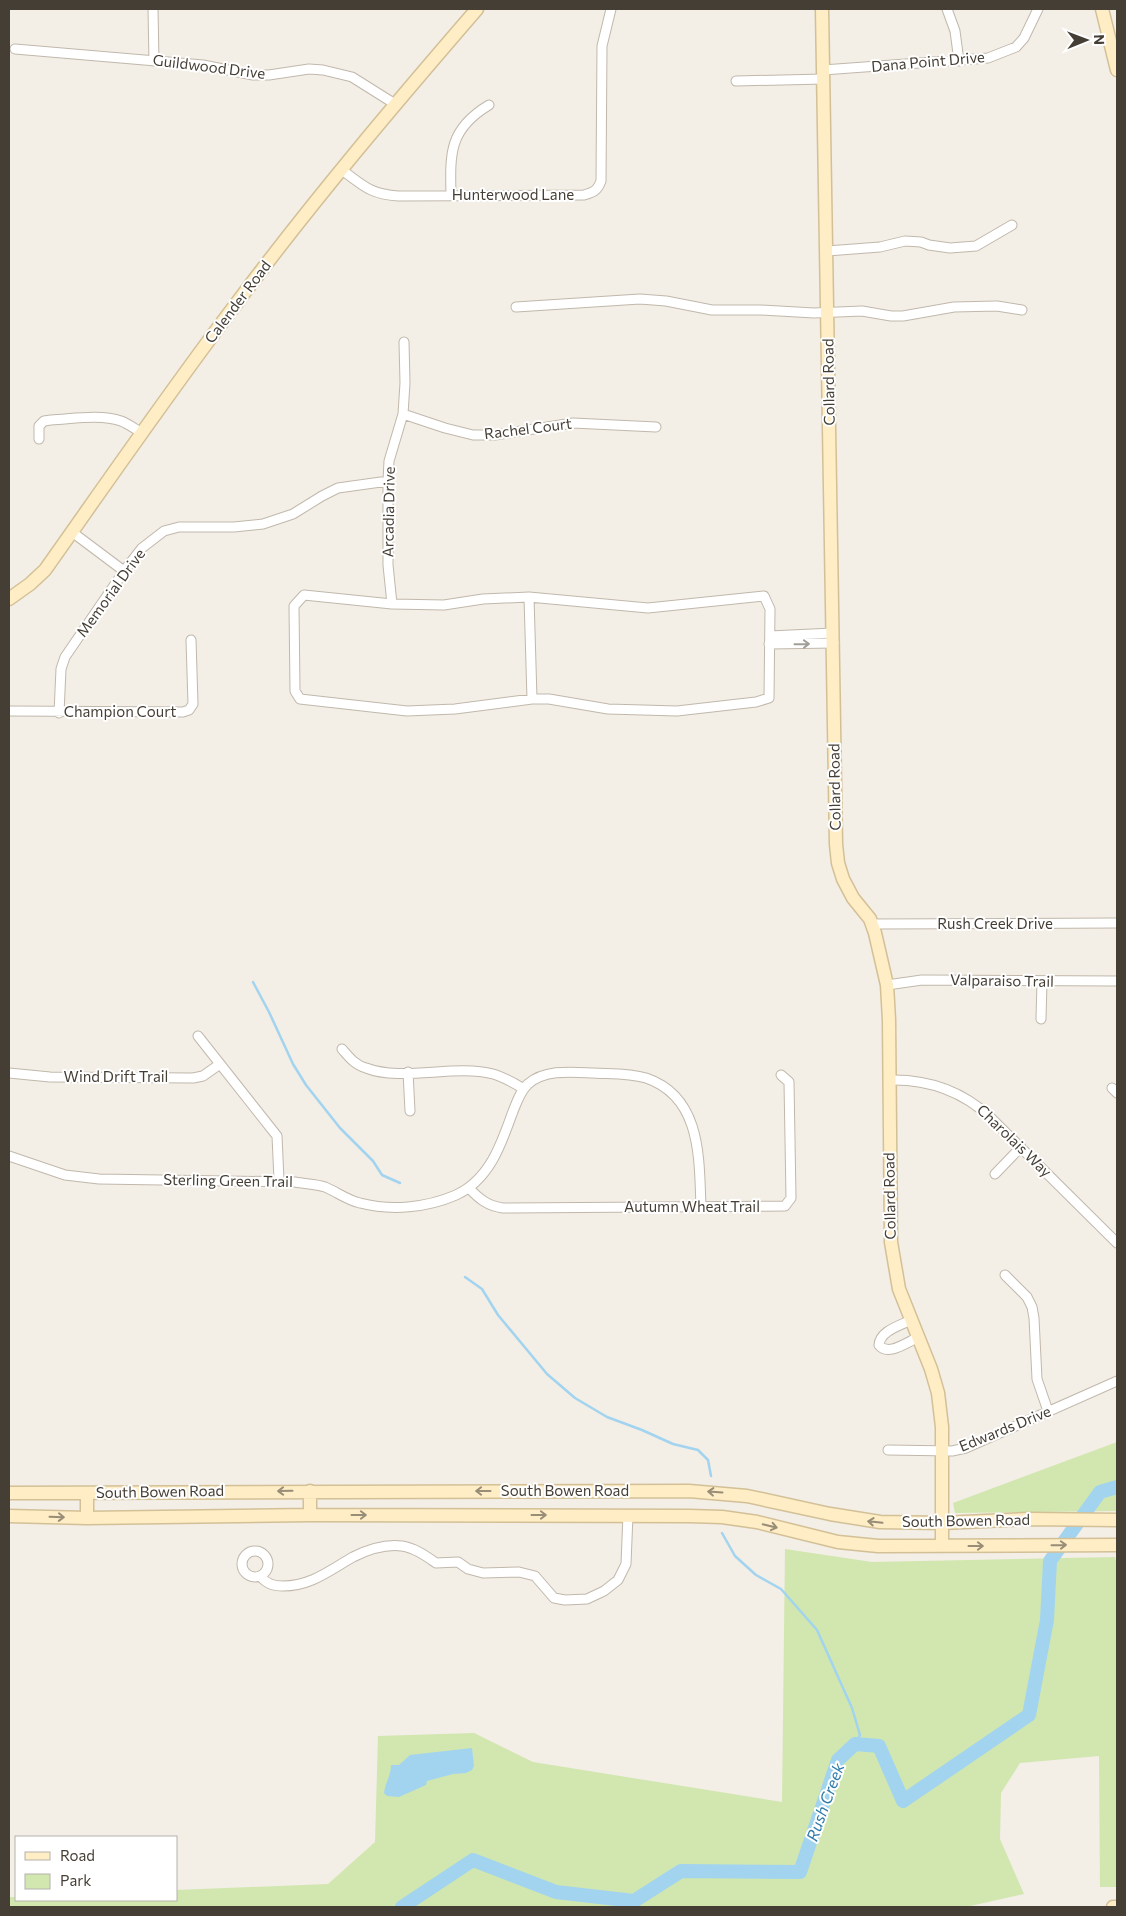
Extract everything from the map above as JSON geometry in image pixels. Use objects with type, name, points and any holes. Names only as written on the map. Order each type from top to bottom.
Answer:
[{"type":"main road","name":"Calender Road","points":[[9,599],[45,570],[235,305],[299,222],[395,104],[477,9]]},
{"type":"main road","name":"Collard Road","points":[[822,9],[834,638],[835,822],[838,863],[850,892],[872,924],[887,985],[891,1242],[899,1289],[931,1369],[938,1393],[942,1451],[942,1546]]},
{"type":"main road","points":[[1102,9],[1117,70]]},
{"type":"main road","points":[[310,1491],[310,1515]]},
{"type":"main road","name":"South Bowen Road","points":[[9,1493],[310,1491],[710,1492],[770,1500],[864,1520],[898,1523],[1029,1519],[1117,1520]]},
{"type":"main road","points":[[87,1493],[87,1518]]},
{"type":"main road","name":"South Bowen Road","points":[[9,1516],[87,1518],[310,1515],[628,1515],[722,1517],[757,1522],[838,1542],[886,1547],[1117,1545]]},
{"type":"street","points":[[153,9],[154,61]]},
{"type":"street","name":"Hunterwood Lane","points":[[342,170],[373,192],[382,194],[584,195],[598,190],[601,181],[602,46],[611,9]]},
{"type":"street","points":[[947,9],[955,31],[959,61]]},
{"type":"street","name":"Dana Point Drive","points":[[736,81],[988,58],[1016,47],[1024,38],[1038,9]]},
{"type":"street","name":"Guildwood Drive","points":[[14,49],[203,65],[253,76],[309,69],[323,70],[352,77],[395,104]]},
{"type":"street","points":[[451,195],[450,161],[455,140],[474,114],[489,105]]},
{"type":"street","points":[[826,252],[880,247],[905,241],[950,248],[976,246],[1012,225]]},
{"type":"street","points":[[516,307],[640,299],[666,301],[712,310],[760,310],[814,314],[862,311],[903,316],[954,307],[980,306],[1022,310]]},
{"type":"street","name":"Arcadia Drive","points":[[392,604],[388,565],[388,481],[389,462],[403,414],[406,383],[404,342]]},
{"type":"street","name":"Rachel Court","points":[[403,414],[444,428],[473,435],[495,435],[573,423],[656,427]]},
{"type":"street","points":[[39,439],[39,426],[44,421],[51,420],[111,419],[122,422],[142,433]]},
{"type":"street","name":"Memorial Drive","points":[[59,712],[61,669],[65,657],[142,548],[164,531],[179,527],[234,527],[263,524],[293,514],[338,488],[388,481]]},
{"type":"street","points":[[72,532],[124,571]]},
{"type":"street","points":[[304,595],[392,604],[444,605],[483,599],[529,597],[648,608],[764,596],[770,609],[769,698],[756,702],[677,711],[608,709],[549,699],[456,709],[407,711],[300,698],[295,691],[294,606],[304,595]]},
{"type":"street","points":[[529,597],[532,700]]},
{"type":"street","points":[[770,640],[834,638]]},
{"type":"street","name":"Champion Court","points":[[9,711],[183,712],[189,710],[193,704],[191,640]]},
{"type":"street","name":"Rush Creek Drive","points":[[872,924],[1117,924]]},
{"type":"street","name":"Valparaiso Trail","points":[[887,985],[922,980],[1117,981]]},
{"type":"street","points":[[1041,1019],[1042,982]]},
{"type":"street","points":[[198,1036],[277,1136],[279,1180]]},
{"type":"street","points":[[342,1049],[351,1060],[364,1068],[381,1073],[473,1071],[493,1074],[524,1089],[536,1078],[566,1072],[628,1074],[659,1084],[671,1092],[680,1102],[694,1128],[699,1163],[700,1208]]},
{"type":"street","name":"Wind Drift Trail","points":[[9,1073],[50,1077],[193,1078],[203,1076],[220,1064]]},
{"type":"street","points":[[408,1072],[410,1111]]},
{"type":"street","name":"Autumn Wheat Trail","points":[[469,1188],[479,1199],[491,1206],[503,1208],[785,1206],[791,1198],[789,1082],[781,1075]]},
{"type":"street","name":"Charolais Way","points":[[889,1080],[923,1082],[940,1086],[957,1093],[983,1110],[1117,1243]]},
{"type":"street","name":"Sterling Green Trail","points":[[9,1156],[65,1175],[100,1179],[279,1180],[324,1187],[357,1203],[382,1208],[431,1204],[457,1195],[469,1188],[484,1173],[496,1156],[524,1089]]},
{"type":"street","points":[[995,1174],[1020,1147]]},
{"type":"street","points":[[1006,1275],[1027,1297],[1032,1307],[1037,1378],[1048,1411]]},
{"type":"street","points":[[910,1320],[883,1334],[878,1345],[882,1349],[888,1350],[919,1338]]},
{"type":"street","name":"Edwards Drive","points":[[888,1450],[942,1451],[972,1446],[1117,1381]]},
{"type":"street","points":[[260,1576],[266,1583],[273,1586],[295,1586],[320,1577],[362,1553],[380,1547],[402,1546],[423,1554],[436,1563],[458,1562],[468,1569],[483,1573],[519,1572],[535,1576],[554,1598],[565,1600],[587,1599],[604,1591],[618,1580],[626,1564],[628,1515]]},
{"type":"green space","points":[[1117,1442],[1117,1511],[955,1513],[953,1503]]},
{"type":"green space","points":[[785,1549],[872,1562],[1115,1557],[1117,1566],[1117,1887],[1100,1887],[1099,1756],[1020,1763],[1001,1793],[1000,1839],[1024,1894],[966,1907],[9,1907],[9,1897],[15,1897],[15,1901],[178,1901],[178,1890],[328,1884],[375,1842],[378,1736],[474,1733],[533,1762],[782,1802]]},
{"type":"water","points":[[472,1748],[474,1766],[472,1770],[427,1781],[426,1785],[399,1797],[387,1796],[384,1793],[391,1765],[399,1765],[410,1755]]},
{"type":"waterway","points":[[253,982],[293,1064],[306,1085],[340,1128],[373,1161],[382,1175],[400,1183]]},
{"type":"waterway","points":[[465,1277],[482,1289],[498,1315],[547,1374],[575,1398],[607,1417],[673,1444],[698,1450],[708,1460],[711,1476]]},
{"type":"waterway","name":"Rush Creek","points":[[402,1907],[473,1860],[556,1892],[634,1901],[681,1871],[800,1872],[838,1760],[855,1744],[879,1746],[903,1801],[1029,1715],[1047,1620],[1050,1561],[1100,1492],[1117,1487]]},
{"type":"waterway","points":[[722,1533],[735,1556],[756,1575],[781,1589],[817,1630],[852,1708],[860,1735],[855,1744]]}]
